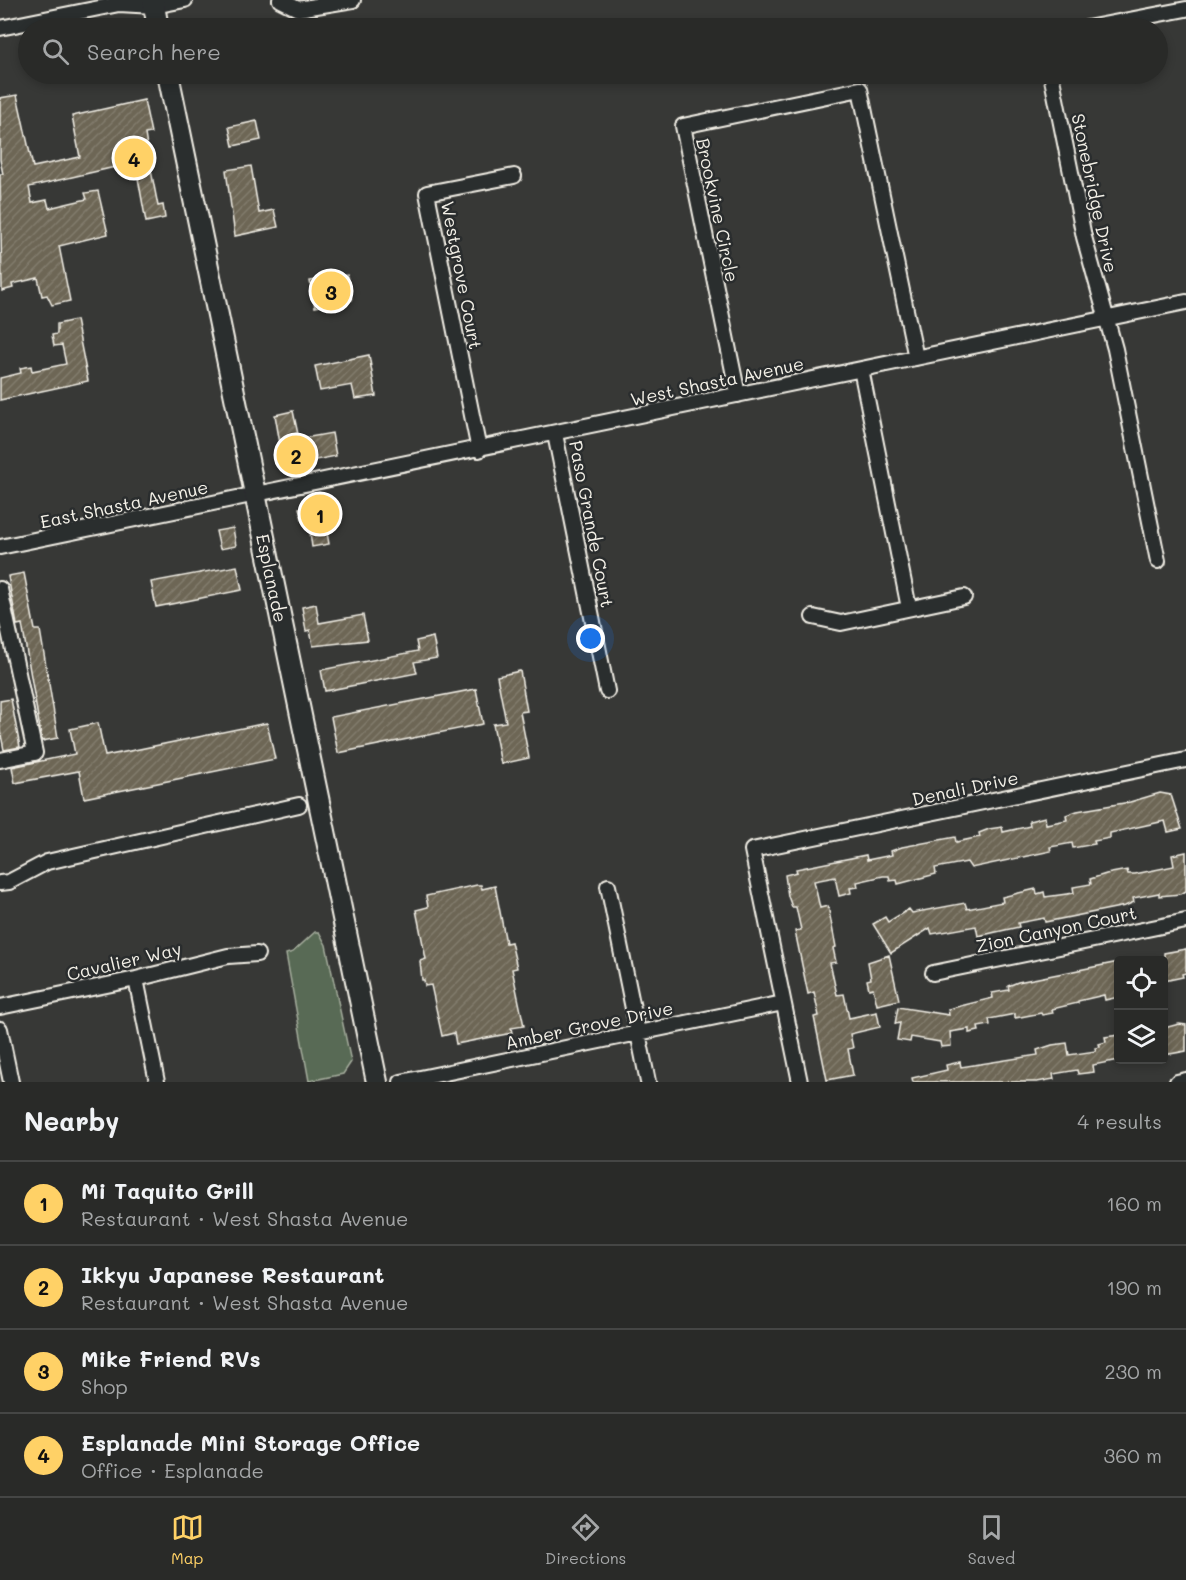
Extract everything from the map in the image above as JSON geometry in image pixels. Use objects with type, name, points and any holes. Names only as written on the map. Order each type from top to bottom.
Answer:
[{"type":"main road","points":[[153,3],[157,18]]},
{"type":"main road","name":"Esplanade","points":[[170,84],[376,1082]]},
{"type":"street","points":[[50,18],[119,4],[184,0]]},
{"type":"street","points":[[317,0],[332,4]]},
{"type":"street","points":[[293,3],[332,4],[353,0]]},
{"type":"street","points":[[1139,18],[1186,9]]},
{"type":"street","points":[[0,28],[18,24]]},
{"type":"street","name":"Stonebridge Drive","points":[[1052,84],[1084,237],[1115,349],[1158,561]]},
{"type":"street","name":"Brookvine Circle","points":[[738,395],[682,126],[769,107],[860,89],[916,358]]},
{"type":"street","name":"Westgrove Court","points":[[479,450],[427,193],[514,176]]},
{"type":"street","name":"West Shasta Avenue","points":[[255,496],[1186,302]]},
{"type":"street","points":[[861,369],[909,608]]},
{"type":"street","name":"Paso Grande Court","points":[[555,434],[607,691]]},
{"type":"street","name":"East Shasta Avenue","points":[[0,547],[255,496]]},
{"type":"street","points":[[0,589],[35,753],[0,760]]},
{"type":"street","points":[[813,617],[841,623],[964,597]]},
{"type":"street","name":"Denali Drive","points":[[783,1003],[752,850],[1186,760]]},
{"type":"street","points":[[0,884],[9,882],[47,862],[299,805]]},
{"type":"street","points":[[608,886],[648,1082]]},
{"type":"street","name":"Zion Canyon Court","points":[[933,973],[1186,921]]},
{"type":"street","name":"Cavalier Way","points":[[0,1007],[136,979],[165,969],[228,956],[257,954]]},
{"type":"street","points":[[136,979],[158,1082]]},
{"type":"street","points":[[783,1003],[800,1082]]},
{"type":"street","name":"Amber Grove Drive","points":[[402,1082],[783,1003]]},
{"type":"street","points":[[0,1029],[11,1082]]},
{"type":"street","points":[[1177,1082],[1186,1080]]},
{"type":"green space","points":[[315,932],[319,932],[326,945],[351,1062],[343,1074],[309,1081],[286,954],[293,952]]},
{"type":"building","points":[[17,95],[33,167],[80,157],[72,116],[144,100],[151,133],[145,134],[150,165],[158,206],[163,205],[165,218],[146,222],[136,167],[129,169],[128,164],[29,187],[32,203],[47,200],[49,208],[87,199],[85,193],[98,191],[108,234],[59,246],[70,301],[52,305],[47,295],[42,296],[38,278],[12,284],[13,288],[2,291],[0,174],[3,174],[0,160],[0,98]]},
{"type":"building","points":[[257,121],[261,140],[233,146],[229,127]]},
{"type":"building","points":[[251,166],[259,213],[274,210],[278,227],[235,236],[226,170]]},
{"type":"building","points":[[347,275],[352,300],[315,307],[310,281]]},
{"type":"building","points":[[76,320],[88,381],[0,400],[0,378],[21,373],[20,368],[31,366],[32,371],[66,364],[62,345],[54,346],[52,335],[57,334],[57,324]]},
{"type":"building","points":[[369,355],[376,396],[355,399],[352,385],[320,391],[315,366]]},
{"type":"building","points":[[293,411],[299,439],[332,433],[336,456],[284,466],[275,415]]},
{"type":"building","points":[[322,504],[329,544],[312,547],[308,517],[302,519],[299,508]]},
{"type":"building","points":[[233,528],[236,546],[220,549],[216,531]]},
{"type":"building","points":[[237,566],[242,590],[156,607],[151,582]]},
{"type":"building","points":[[24,573],[35,630],[40,630],[58,738],[42,741],[22,624],[17,625],[8,576]]},
{"type":"building","points":[[316,604],[319,623],[363,615],[368,640],[313,646],[310,630],[306,631],[302,607]]},
{"type":"building","points":[[433,637],[437,658],[414,662],[417,673],[325,691],[321,670],[418,651],[416,641]]},
{"type":"building","points":[[520,671],[527,711],[520,712],[529,758],[501,764],[493,724],[506,722],[497,676]]},
{"type":"building","points":[[476,689],[483,724],[338,753],[331,717]]},
{"type":"building","points":[[11,699],[20,747],[4,750],[0,730],[0,701]]},
{"type":"building","points":[[98,723],[105,756],[267,723],[275,759],[84,798],[79,771],[15,783],[12,767],[75,754],[70,729]]},
{"type":"building","points":[[1160,793],[1171,795],[1182,829],[1168,832],[1165,821],[1110,833],[1110,838],[1094,841],[1095,844],[1073,848],[1072,843],[1050,847],[1051,851],[971,868],[967,862],[935,868],[936,874],[898,884],[897,880],[890,881],[889,876],[883,876],[857,882],[858,887],[850,888],[851,893],[839,896],[835,877],[814,881],[820,908],[828,906],[836,947],[833,948],[836,962],[830,963],[837,995],[844,994],[849,1018],[877,1012],[880,1027],[850,1034],[853,1048],[848,1049],[853,1075],[827,1080],[814,1017],[819,1016],[814,992],[808,994],[795,931],[801,930],[796,907],[792,907],[788,896],[785,875],[797,872],[796,869],[866,855],[867,860],[892,855],[891,851],[902,847],[955,837],[956,842],[980,837],[979,833],[989,829],[1002,827],[1003,832],[1030,826],[1029,821],[1045,817],[1046,824],[1067,820],[1066,815],[1077,811],[1130,802]]},
{"type":"building","points":[[1186,852],[1186,891],[1181,894],[1159,896],[1159,893],[1133,898],[1134,902],[1125,906],[1045,922],[1044,918],[1018,923],[1019,927],[978,936],[976,926],[932,934],[930,928],[891,953],[873,924],[885,917],[888,922],[909,909],[912,913],[965,903],[967,909],[1003,902],[1002,897],[1036,889],[1037,894],[1044,892],[1045,897],[1074,893],[1073,887],[1091,884],[1090,879],[1106,874],[1127,870],[1128,874],[1135,874],[1174,866],[1172,855]]},
{"type":"building","points":[[481,885],[482,889],[495,886],[506,943],[511,942],[517,968],[512,969],[524,1026],[511,1028],[512,1033],[456,1044],[454,1033],[442,1036],[431,985],[425,986],[422,980],[420,961],[426,959],[416,910],[428,907],[426,896]]},
{"type":"building","points":[[1186,949],[1186,973],[1182,974],[1183,977],[1168,980],[1168,956],[1164,956],[1164,953]]},
{"type":"building","points":[[889,955],[899,1000],[877,1005],[873,988],[869,989],[867,980],[871,979],[868,962]]},
{"type":"building","points":[[1114,963],[1114,998],[1105,1000],[1104,995],[1078,1001],[1078,1003],[1052,1009],[1053,1013],[1042,1015],[1041,1013],[1015,1018],[1015,1014],[989,1019],[990,1025],[978,1027],[979,1031],[969,1033],[969,1029],[950,1032],[951,1046],[941,1047],[940,1042],[911,1037],[910,1042],[897,1040],[900,1023],[895,1024],[898,1007],[949,1015],[948,1009],[993,998],[992,993],[1009,990],[1008,986]]},
{"type":"building","points":[[1186,1025],[1186,1051],[1168,1054],[1168,1027]]},
{"type":"building","points":[[1114,1036],[1114,1061],[1093,1065],[1094,1072],[1078,1074],[1077,1070],[1053,1074],[1054,1079],[1037,1082],[913,1082],[912,1078],[947,1070],[946,1065],[960,1062],[961,1067],[1038,1055],[1037,1050],[1052,1045],[1067,1043],[1069,1055],[1096,1051],[1095,1048],[1100,1047],[1099,1044],[1106,1042],[1105,1037]]},
{"type":"place","name":"Esplanade Mini Storage Office","points":[[134,158]]},
{"type":"place","name":"Mike Friend RVs","points":[[331,291]]},
{"type":"place","name":"Ikkyu Japanese Restaurant","points":[[296,455]]},
{"type":"place","name":"Mi Taquito Grill","points":[[320,514]]}]
